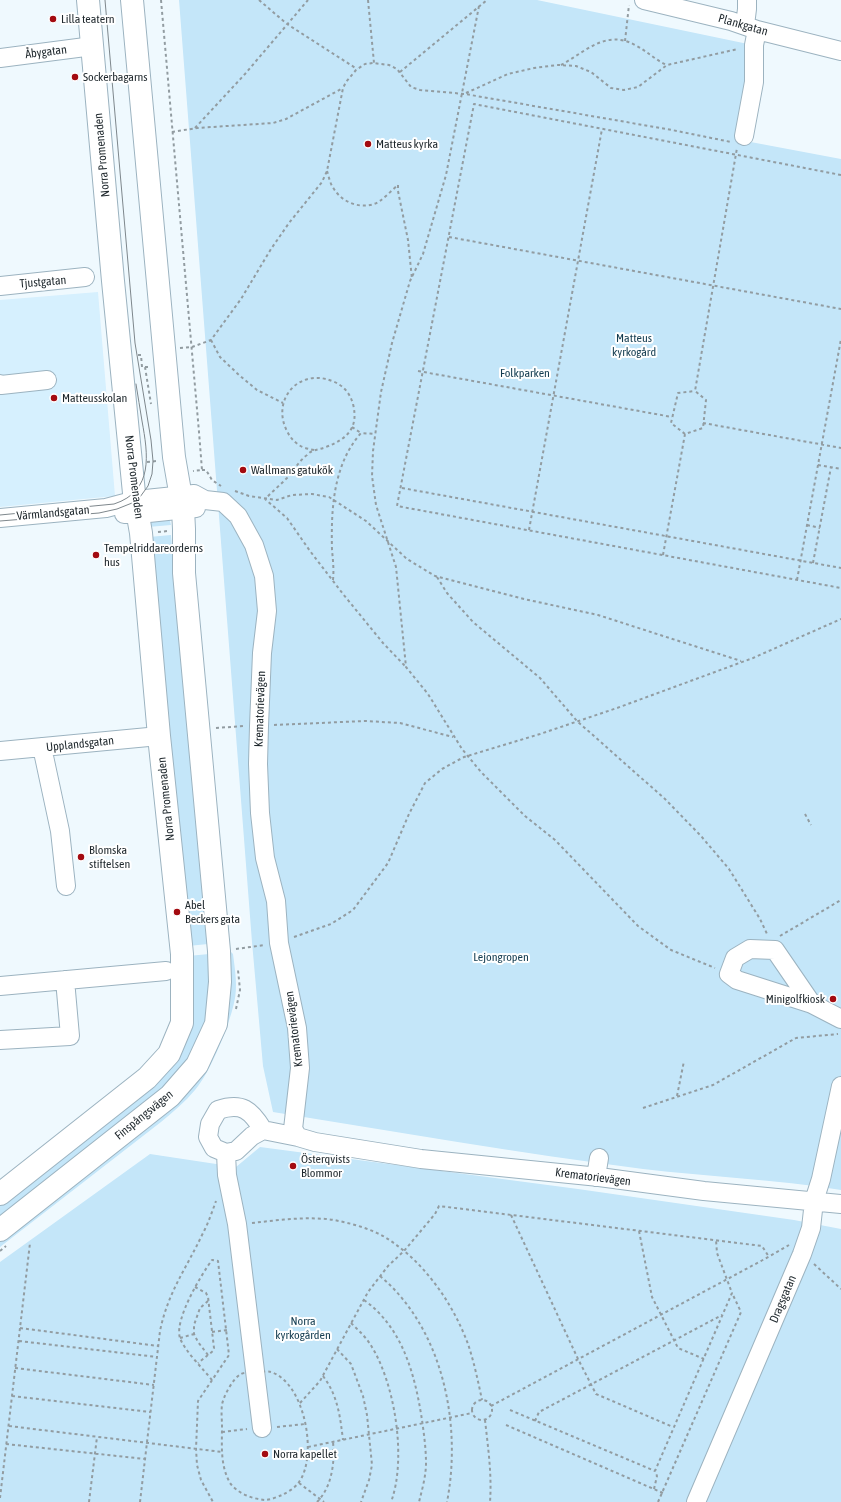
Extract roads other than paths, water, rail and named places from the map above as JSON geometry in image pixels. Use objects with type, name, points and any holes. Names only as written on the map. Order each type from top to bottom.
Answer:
[{"type":"main road","name":"Norra Promenaden","points":[[0,1194],[147,1078],[169,1054],[182,1023],[182,954],[159,736],[139,516],[113,281],[88,0]]},
{"type":"main road","points":[[132,0],[174,457],[183,505]]},
{"type":"main road","name":"Finspångsvägen","points":[[12,1220],[170,1096],[197,1065],[216,1024],[220,982],[220,959],[184,573],[183,505]]},
{"type":"street","name":"Plankgatan","points":[[644,0],[752,33],[841,51]]},
{"type":"street","points":[[741,137],[754,82],[752,33],[747,0]]},
{"type":"street","name":"Åbygatan","points":[[0,58],[93,46]]},
{"type":"street","name":"Tjustgatan","points":[[0,286],[85,278]]},
{"type":"street","points":[[0,384],[47,380]]},
{"type":"street","name":"Krematorievägen","points":[[183,505],[223,502],[238,516],[254,545],[264,576],[267,611],[262,653],[259,726],[258,764],[260,813],[266,858],[276,901],[280,942],[289,983],[297,1034],[300,1068],[293,1129],[298,1137],[315,1142],[421,1159],[596,1177],[704,1191],[841,1204]]},
{"type":"street","name":"Värmlandsgatan","points":[[0,518],[106,508],[139,516],[183,505]]},
{"type":"street","name":"Upplandsgatan","points":[[0,751],[159,736]]},
{"type":"street","points":[[42,747],[60,831],[66,886]]},
{"type":"street","points":[[812,1004],[773,946],[750,949],[735,958],[729,974],[737,980],[812,1004],[841,1019]]},
{"type":"street","points":[[0,986],[166,971]]},
{"type":"street","points":[[0,1040],[70,1036],[65,980]]},
{"type":"street","name":"Dragsgatan","points":[[696,1502],[804,1249],[811,1228],[814,1201],[821,1179],[841,1086]]},
{"type":"street","points":[[263,1130],[256,1118],[245,1109],[230,1106],[218,1110],[210,1124],[208,1137],[214,1148],[226,1153],[236,1151],[252,1136],[263,1130],[298,1137]]},
{"type":"street","points":[[226,1153],[227,1175],[237,1224],[262,1428]]},
{"type":"street","points":[[596,1177],[599,1158]]},
{"type":"tram line","points":[[0,521],[99,513],[117,509],[132,503],[140,497],[148,486],[152,474],[153,461],[151,440],[135,343],[105,0]]},
{"type":"tram line","points":[[0,515],[114,504],[127,498],[136,490],[142,481],[146,458],[146,446],[136,384]]},
{"type":"place","name":"Lilla teatern","points":[[53,19]]},
{"type":"place","name":"Sockerbagarns","points":[[75,77]]},
{"type":"place","name":"Matteus kyrka","points":[[368,144]]},
{"type":"place","name":"Matteusskolan","points":[[54,398]]},
{"type":"place","name":"Wallmans gatukök","points":[[243,470]]},
{"type":"place","name":"Tempelriddareorderns hus","points":[[96,555]]},
{"type":"place","name":"Blomska stiftelsen","points":[[81,857]]},
{"type":"place","name":"Abel Beckers gata","points":[[177,912]]},
{"type":"place","name":"Minigolfkiosk","points":[[833,999]]},
{"type":"place","name":"Österqvists Blommor","points":[[293,1166]]},
{"type":"place","name":"Norra kapellet","points":[[265,1454]]},
{"type":"park label","name":"Matteus kyrkogård","points":[[634,345]]},
{"type":"park label","name":"Folkparken","points":[[525,373]]},
{"type":"park label","name":"Lejongropen","points":[[501,957]]},
{"type":"park label","name":"Norra kyrkogården","points":[[303,1328]]}]
